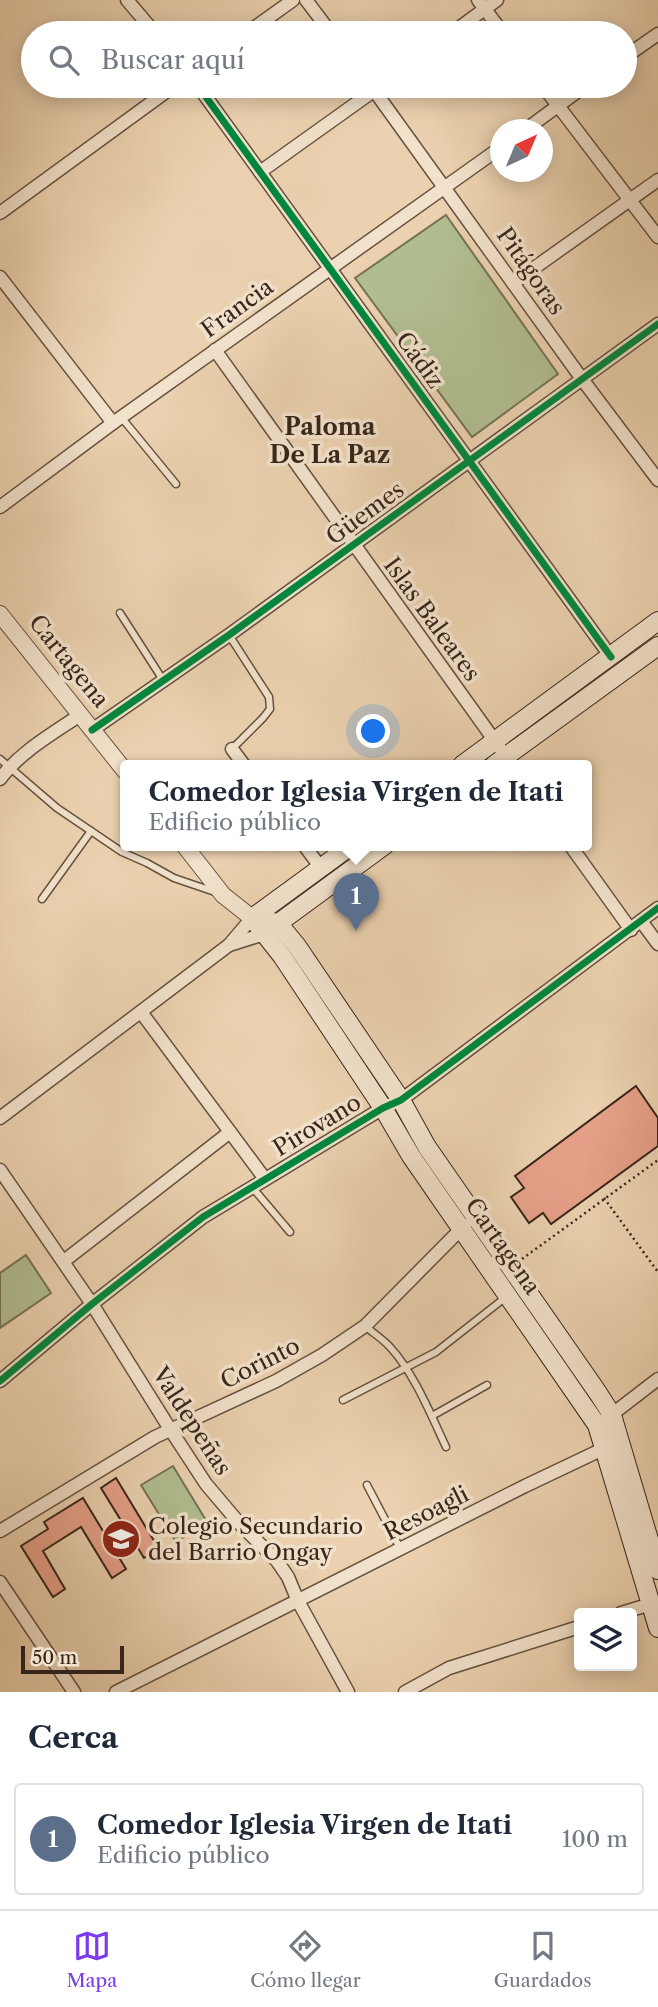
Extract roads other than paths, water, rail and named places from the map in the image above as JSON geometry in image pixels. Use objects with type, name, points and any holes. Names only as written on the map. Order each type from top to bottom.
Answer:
[{"type":"main road","points":[[469,760],[658,621]]},
{"type":"main road","points":[[507,760],[658,646]]},
{"type":"main road","points":[[252,918],[344,851]]},
{"type":"main road","points":[[271,929],[377,851]]},
{"type":"main road","name":"Cartagena","points":[[252,918],[297,946],[401,1100],[427,1147],[511,1267],[605,1420],[658,1570]]},
{"type":"main road","name":"Cartagena","points":[[271,929],[282,956],[383,1108],[411,1156],[508,1296],[605,1420],[605,1448],[654,1603],[658,1628]]},
{"type":"street","points":[[127,0],[145,21]]},
{"type":"street","points":[[264,21],[293,0]]},
{"type":"street","points":[[306,0],[322,21]]},
{"type":"street","points":[[464,21],[482,4],[497,0]]},
{"type":"street","points":[[482,4],[494,21]]},
{"type":"street","points":[[637,49],[658,34]]},
{"type":"street","points":[[0,213],[158,98]]},
{"type":"street","name":"Cádiz","points":[[207,98],[611,657]]},
{"type":"street","points":[[260,172],[360,98]]},
{"type":"street","name":"Pitágoras","points":[[383,98],[582,379],[657,476]]},
{"type":"street","points":[[552,98],[658,237]]},
{"type":"street","points":[[540,119],[568,98]]},
{"type":"street","name":"Francia","points":[[0,507],[117,420],[490,155]]},
{"type":"street","points":[[513,283],[658,180]]},
{"type":"street","points":[[0,277],[117,420]]},
{"type":"street","name":"Güemes","points":[[92,730],[229,635],[658,324]]},
{"type":"street","name":"Islas Baleares","points":[[215,350],[495,740],[503,760]]},
{"type":"street","name":"Cartagena","points":[[0,614],[120,765]]},
{"type":"street","points":[[0,779],[4,763],[27,753],[80,715]]},
{"type":"street","points":[[232,749],[240,760]]},
{"type":"street","name":"Cartagena","points":[[189,851],[223,895],[252,918]]},
{"type":"street","points":[[308,851],[321,868]]},
{"type":"street","points":[[575,851],[636,925],[658,944]]},
{"type":"street","name":"Pirovano","points":[[0,1381],[203,1217],[383,1108],[401,1100],[658,908]]},
{"type":"street","points":[[0,1118],[229,946],[252,918]]},
{"type":"street","points":[[229,946],[271,929]]},
{"type":"street","points":[[141,1013],[265,1179]]},
{"type":"street","points":[[64,1261],[230,1132]]},
{"type":"street","name":"Valdepeñas","points":[[0,1170],[64,1261],[206,1484],[277,1561],[288,1577],[298,1601],[348,1692]]},
{"type":"street","name":"Corinto","points":[[0,1531],[170,1429],[275,1381],[323,1354],[365,1326],[460,1228],[476,1217]]},
{"type":"street","points":[[605,1420],[658,1379]]},
{"type":"street","name":"Resoagli","points":[[116,1692],[605,1448]]},
{"type":"street","points":[[0,1582],[74,1692]]},
{"type":"street","points":[[637,1608],[654,1603]]},
{"type":"street","points":[[405,1692],[449,1668],[574,1629]]},
{"type":"lane","points":[[117,420],[176,484]]},
{"type":"lane","points":[[120,614],[163,680]]},
{"type":"lane","points":[[229,635],[270,697],[270,709],[232,749]]},
{"type":"lane","points":[[4,763],[57,808],[120,851]]},
{"type":"lane","points":[[41,899],[91,831]]},
{"type":"lane","points":[[121,851],[174,878],[223,895]]},
{"type":"lane","points":[[252,1187],[290,1232]]},
{"type":"lane","points":[[343,1400],[436,1352],[508,1296]]},
{"type":"lane","points":[[365,1326],[390,1347],[405,1368],[446,1447]]},
{"type":"lane","points":[[432,1416],[487,1385]]},
{"type":"lane","points":[[367,1485],[401,1550]]},
{"type":"place","name":"Comedor Iglesia Virgen de Itati","points":[[356,931]]},
{"type":"place","name":"Colegio Secundario del Barrio Ongay","points":[[121,1539]]},
{"type":"district","name":"Paloma De La Paz","points":[[330,440]]}]
